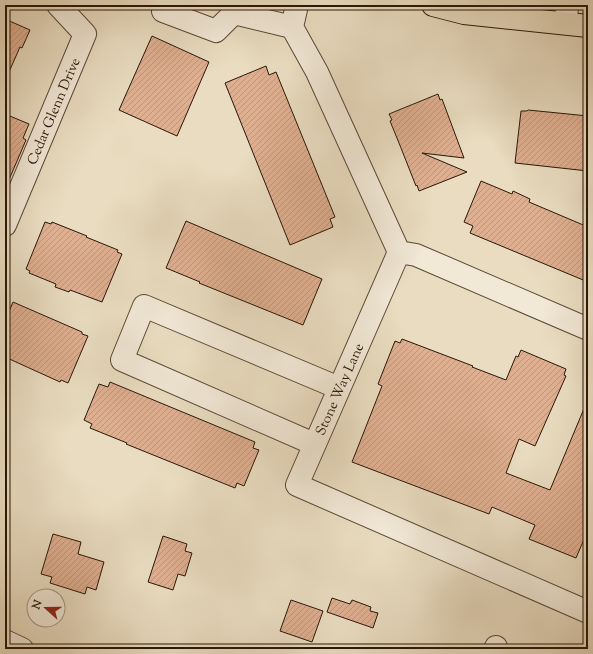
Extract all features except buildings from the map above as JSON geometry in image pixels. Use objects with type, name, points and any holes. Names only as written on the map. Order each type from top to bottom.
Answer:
[{"type":"main road","points":[[432,5],[464,13],[567,14],[588,26]]},
{"type":"street","name":"Cedar Glenn Drive","points":[[5,225],[85,34],[58,5]]},
{"type":"street","points":[[166,5],[163,11],[216,31],[234,13],[292,27]]},
{"type":"street","points":[[297,5],[292,27],[317,72],[399,252],[416,255],[588,329]]},
{"type":"street","name":"Stone Way Lane","points":[[399,252],[297,485],[588,612]]},
{"type":"street","points":[[314,444],[122,360],[144,306],[339,388]]},
{"type":"street","points":[[5,641],[22,649]]}]
